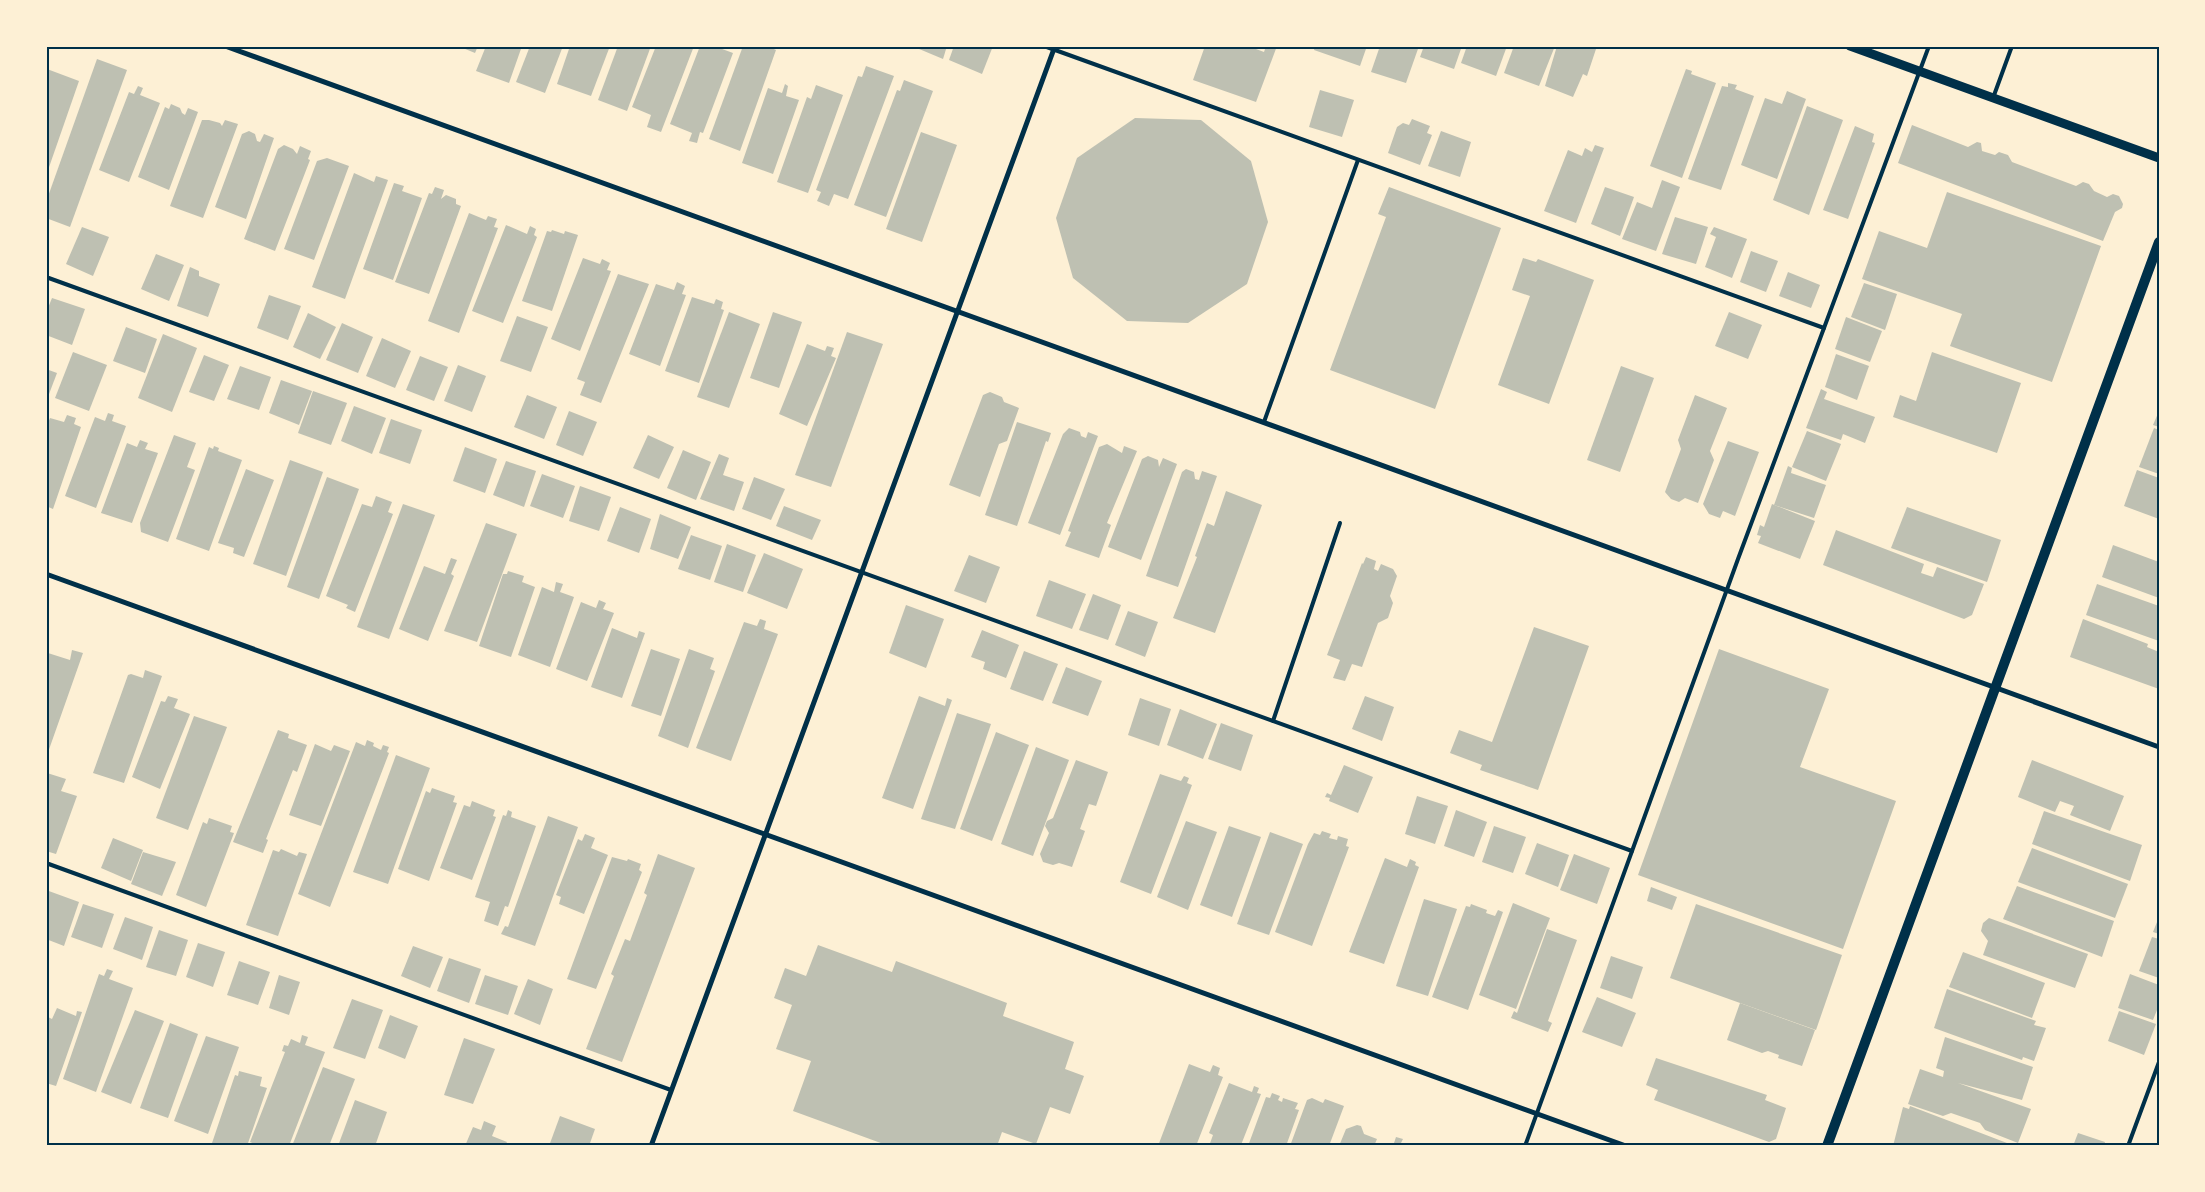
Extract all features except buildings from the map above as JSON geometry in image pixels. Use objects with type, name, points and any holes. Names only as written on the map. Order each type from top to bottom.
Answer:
[{"type":"main road","points":[[1827,1146],[2159,242]]},
{"type":"street","points":[[225,46],[2159,747]]},
{"type":"street","points":[[1850,46],[2159,158]]},
{"type":"street","points":[[651,1146],[1055,48]]},
{"type":"street","points":[[46,574],[766,833],[1626,1146]]},
{"type":"lane","points":[[1044,46],[1055,48],[1358,160],[1824,328]]},
{"type":"lane","points":[[1525,1146],[1726,591],[1929,46]]},
{"type":"lane","points":[[1993,98],[2012,46]]},
{"type":"lane","points":[[1264,422],[1358,160]]},
{"type":"lane","points":[[46,277],[1632,851]]},
{"type":"lane","points":[[1273,721],[1340,523]]},
{"type":"lane","points":[[46,863],[671,1090]]},
{"type":"lane","points":[[2128,1146],[2159,1062]]}]
